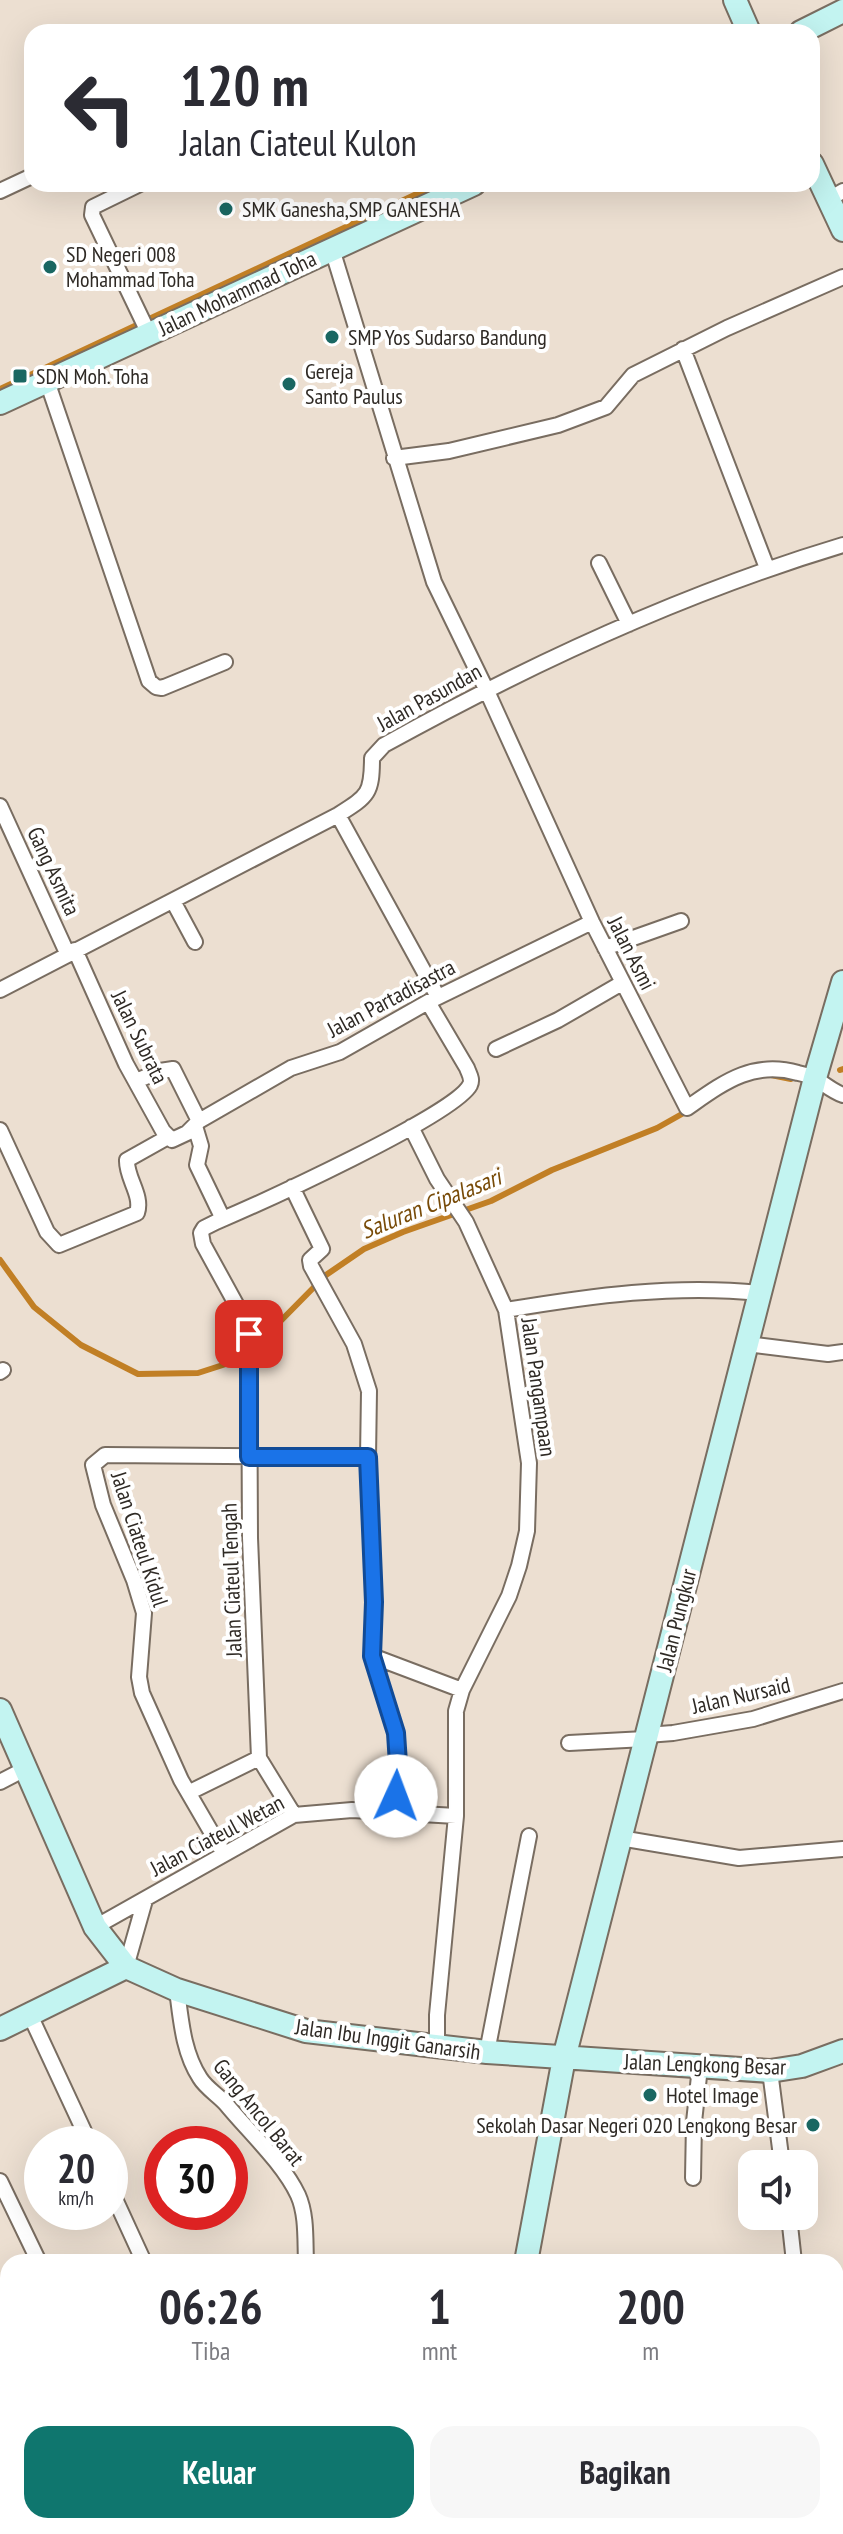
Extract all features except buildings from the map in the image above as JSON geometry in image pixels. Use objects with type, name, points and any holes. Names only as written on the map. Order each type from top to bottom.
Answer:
[{"type":"main road","points":[[735,0],[746,24]]},
{"type":"main road","points":[[817,24],[843,11]]},
{"type":"main road","points":[[820,174],[836,195],[843,230]]},
{"type":"main road","name":"Jalan Mohammad Toha","points":[[0,403],[457,192]]},
{"type":"main road","name":"Jalan Pungkur","points":[[527,2254],[564,2058],[815,1078],[843,982]]},
{"type":"main road","name":"Jalan Ibu Inggit Ganarsih","points":[[0,1710],[95,1927],[126,1967],[177,1990],[306,2031],[564,2058]]},
{"type":"main road","points":[[0,2029],[126,1967]]},
{"type":"main road","name":"Jalan Lengkong Besar","points":[[564,2058],[770,2071],[802,2066],[843,2051]]},
{"type":"street","points":[[0,191],[24,180]]},
{"type":"street","points":[[124,192],[93,207],[92,215],[149,334]]},
{"type":"street","name":"Jalan Asmi","points":[[332,249],[434,582],[592,922],[687,1108],[724,1083],[758,1068],[779,1069],[815,1078]]},
{"type":"street","points":[[394,458],[449,451],[558,425],[606,407],[615,400],[627,378],[683,349],[843,277]]},
{"type":"street","points":[[683,349],[767,568]]},
{"type":"street","points":[[47,381],[149,681],[162,688],[225,662]]},
{"type":"street","name":"Jalan Pasundan","points":[[0,990],[338,815],[369,793],[372,758],[384,745],[486,689],[629,624],[767,568],[843,545]]},
{"type":"street","points":[[599,563],[629,624]]},
{"type":"street","name":"Gang Asmita","points":[[0,806],[72,952]]},
{"type":"street","points":[[136,1081],[173,1069],[197,1123],[201,1146],[197,1165],[223,1219],[411,1127],[442,1110],[469,1088],[471,1080],[433,1000],[338,815]]},
{"type":"street","points":[[173,901],[195,942]]},
{"type":"street","points":[[605,948],[681,921]]},
{"type":"street","name":"Jalan Partadisastra","points":[[0,1130],[47,1232],[59,1245],[137,1213],[139,1204],[127,1160],[170,1139],[291,1068],[340,1052],[433,1000],[592,922]]},
{"type":"street","name":"Jalan Subrata","points":[[72,952],[136,1081],[170,1139]]},
{"type":"street","points":[[496,1049],[558,1020],[622,983]]},
{"type":"street","points":[[815,1078],[843,1095]]},
{"type":"street","points":[[411,1127],[459,1213],[506,1310]]},
{"type":"street","points":[[292,1187],[322,1249],[310,1260],[320,1285],[354,1344],[369,1391],[368,1457],[374,1602],[372,1656],[396,1733],[399,1779],[393,1812]]},
{"type":"street","name":"Jalan Ciateul Tengah","points":[[223,1219],[204,1228],[201,1237],[248,1326],[259,1758],[294,1815]]},
{"type":"street","name":"Jalan Pangampaan","points":[[437,2046],[437,2015],[456,1816],[456,1711],[462,1690],[509,1596],[527,1531],[529,1463],[506,1310],[555,1301],[671,1290],[719,1289],[760,1293]]},
{"type":"street","points":[[747,1344],[828,1354],[843,1352]]},
{"type":"street","name":"Jalan Ciateul Kidul","points":[[224,1854],[181,1780],[140,1684],[144,1613],[103,1505],[93,1465],[105,1455],[249,1457]]},
{"type":"street","points":[[249,1457],[368,1457]]},
{"type":"street","points":[[372,1656],[462,1690]]},
{"type":"street","name":"Jalan Nursaid","points":[[569,1743],[646,1737],[753,1719],[843,1691]]},
{"type":"street","points":[[190,1792],[259,1758]]},
{"type":"street","points":[[0,1782],[25,1769]]},
{"type":"street","name":"Jalan Ciateul Wetan","points":[[95,1927],[294,1815],[352,1810],[456,1816]]},
{"type":"street","points":[[487,2052],[529,1836]]},
{"type":"street","points":[[620,1838],[739,1858],[843,1849]]},
{"type":"street","name":"Jalan Ciateul Wetan","points":[[126,1967],[145,1900]]},
{"type":"street","name":"Gang Ancol Barat","points":[[177,1990],[189,2057],[201,2081],[257,2138],[298,2196],[305,2228],[306,2254]]},
{"type":"street","points":[[30,2015],[82,2126]]},
{"type":"street","points":[[693,2178],[694,2122],[700,2067]]},
{"type":"street","points":[[770,2071],[780,2150]]},
{"type":"street","points":[[0,2181],[35,2254]]},
{"type":"street","points":[[128,2227],[140,2254]]},
{"type":"street","points":[[791,2230],[793,2254]]},
{"type":"waterway","points":[[147,320],[421,192]]},
{"type":"waterway","points":[[0,389],[139,324]]},
{"type":"waterway","name":"Saluran Cipalasari","points":[[771,1075],[791,1079]]},
{"type":"waterway","name":"Saluran Cipalasari","points":[[0,1260],[34,1307],[81,1345],[138,1374],[198,1373],[229,1363],[256,1346],[326,1275],[364,1249],[491,1201],[552,1170],[657,1128],[689,1110]]},
{"type":"place","name":"SMK Ganesha,SMP GANESHA","points":[[226,209]]},
{"type":"place","name":"SD Negeri 008 Mohammad Toha","points":[[50,267]]},
{"type":"place","name":"SMP Yos Sudarso Bandung","points":[[332,337]]},
{"type":"place","name":"SDN Moh. Toha","points":[[20,376]]},
{"type":"place","name":"Gereja Santo Paulus","points":[[289,384]]},
{"type":"place","name":"Hotel Image","points":[[650,2095]]},
{"type":"place","name":"Sekolah Dasar Negeri 020 Lengkong Besar","points":[[813,2125]]},
{"type":"route","points":[[249,1334],[249,1457],[368,1457],[374,1602],[372,1656],[396,1733],[399,1779],[396,1796]]}]
